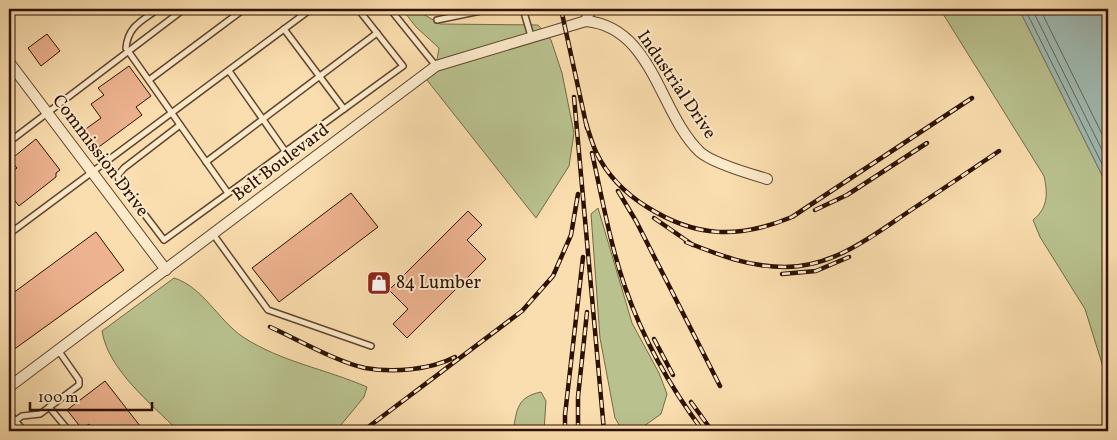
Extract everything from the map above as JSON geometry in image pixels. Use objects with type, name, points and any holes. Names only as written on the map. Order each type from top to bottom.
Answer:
[{"type":"street","points":[[586,21],[590,9]]},
{"type":"street","name":"Belt Boulevard","points":[[9,387],[436,66],[586,21]]},
{"type":"street","name":"Industrial Drive","points":[[586,21],[600,22],[616,29],[627,38],[651,72],[686,135],[701,153],[739,170],[767,179]]},
{"type":"street","name":"Commission Drive","points":[[9,62],[166,270]]},
{"type":"lane","points":[[158,9],[134,26],[127,36],[126,48],[228,193]]},
{"type":"lane","points":[[9,142],[184,9]]},
{"type":"lane","points":[[149,80],[244,9]]},
{"type":"lane","points":[[9,234],[311,9]]},
{"type":"lane","points":[[180,125],[124,168],[118,175],[119,182],[164,240],[403,66],[358,9]]},
{"type":"lane","points":[[390,9],[436,66]]},
{"type":"lane","points":[[437,20],[490,9]]},
{"type":"lane","points":[[523,9],[532,36]]},
{"type":"lane","points":[[284,29],[344,109]]},
{"type":"lane","points":[[206,162],[377,33]]},
{"type":"lane","points":[[229,70],[285,151]]},
{"type":"lane","points":[[213,234],[268,310],[371,346]]},
{"type":"lane","points":[[15,421],[22,416],[40,414],[79,385],[79,380],[58,350]]},
{"type":"lane","points":[[49,407],[69,431]]},
{"type":"lane","points":[[9,413],[24,431]]},
{"type":"green space","points":[[402,9],[415,9],[440,24],[538,25],[551,40],[562,73],[574,133],[569,166],[536,218],[423,75],[436,66],[439,48],[416,27]]},
{"type":"green space","points":[[940,9],[1019,9],[1108,187],[1108,383],[1085,309],[1040,237],[1033,220],[1042,211],[1046,200],[1044,176]]},
{"type":"green space","points":[[598,208],[632,323],[659,373],[667,394],[661,414],[637,431],[621,428],[615,418],[600,338],[591,214]]},
{"type":"green space","points":[[174,278],[184,282],[202,296],[243,337],[273,353],[367,387],[364,397],[336,431],[178,431],[132,386],[122,373],[106,345],[102,331]]},
{"type":"green space","points":[[541,392],[546,401],[544,431],[513,431],[517,410],[520,405],[527,397]]},
{"type":"water","points":[[1019,9],[1108,9],[1108,187]]},
{"type":"building","points":[[47,34],[60,51],[41,66],[28,48]]},
{"type":"building","points":[[129,66],[151,96],[136,107],[142,115],[96,149],[83,131],[101,118],[91,104],[104,95],[98,88]]},
{"type":"building","points":[[36,139],[60,170],[56,173],[56,177],[19,206],[9,193],[9,174],[17,168],[10,160]]},
{"type":"building","points":[[351,193],[378,227],[279,302],[252,268]]},
{"type":"building","points":[[468,211],[482,225],[467,240],[486,259],[407,338],[393,324],[408,309],[389,290]]},
{"type":"building","points":[[96,232],[124,270],[9,353],[9,296]]},
{"type":"building","points":[[105,381],[144,431],[94,431],[89,424],[82,429],[67,410]]},
{"type":"railway","points":[[561,9],[587,128]]},
{"type":"railway","points":[[574,97],[604,431]]},
{"type":"railway","points":[[586,123],[600,160],[618,183],[639,202],[683,225],[700,230],[736,232],[773,224],[792,217],[972,98]]},
{"type":"railway","points":[[815,210],[847,195],[927,143]]},
{"type":"railway","points":[[686,242],[722,256],[759,265],[803,266],[821,261],[838,255],[869,238],[999,151]]},
{"type":"railway","points":[[592,153],[615,254],[632,306],[658,362],[679,397],[703,431]]},
{"type":"railway","points":[[618,191],[636,221],[720,386]]},
{"type":"railway","points":[[363,431],[522,311],[553,276],[571,235],[578,194]]},
{"type":"railway","points":[[654,218],[693,245]]},
{"type":"railway","points":[[565,431],[565,415],[583,257]]},
{"type":"railway","points":[[782,274],[816,271],[849,257]]},
{"type":"railway","points":[[578,431],[578,397],[587,312]]},
{"type":"railway","points":[[270,327],[330,356],[365,368],[387,370],[423,368],[455,357]]},
{"type":"railway","points":[[654,339],[673,375]]},
{"type":"railway","points":[[691,402],[712,431]]},
{"type":"place","name":"84 Lumber","points":[[379,283]]}]
